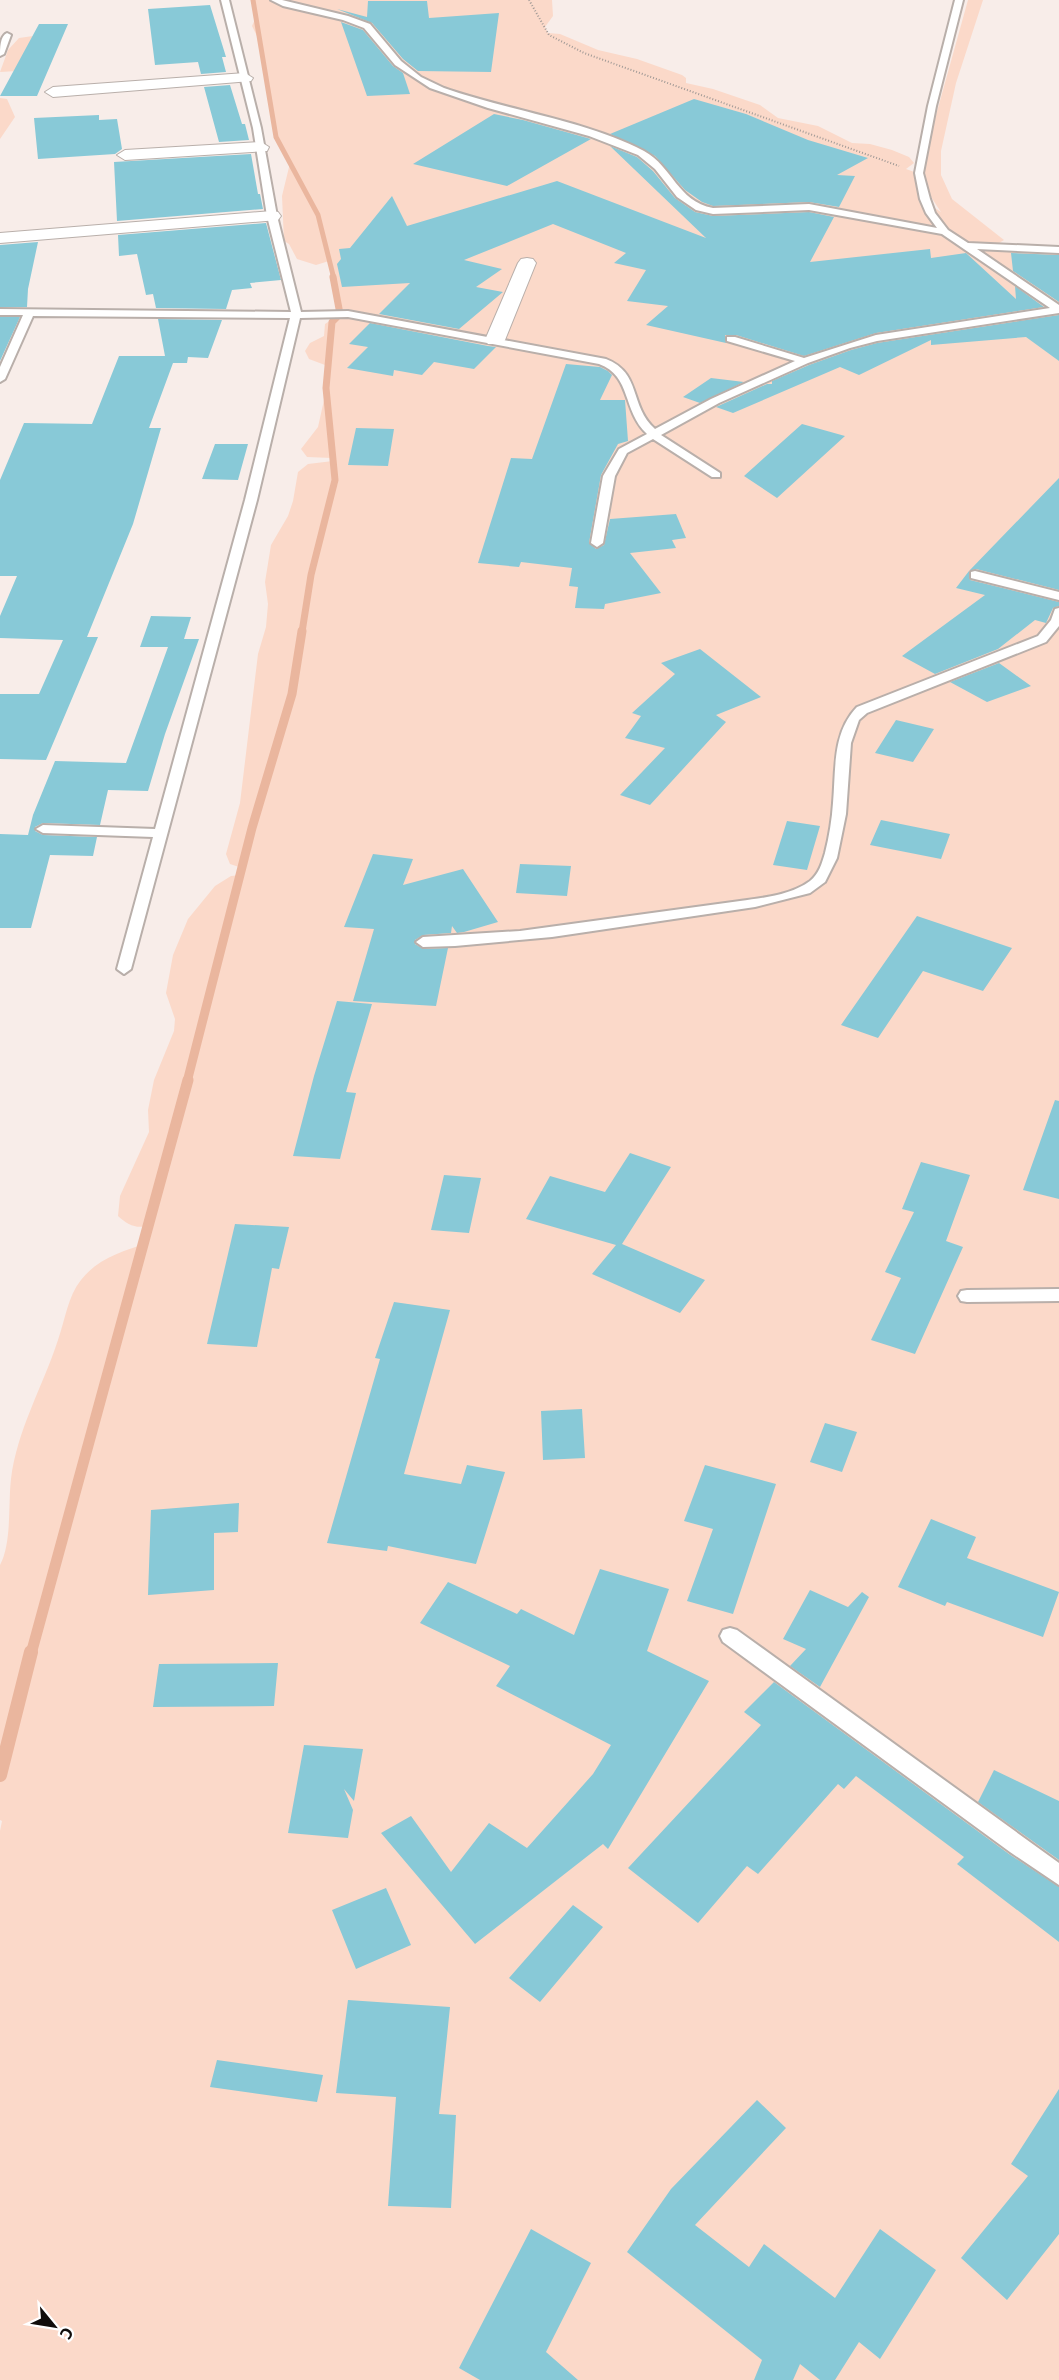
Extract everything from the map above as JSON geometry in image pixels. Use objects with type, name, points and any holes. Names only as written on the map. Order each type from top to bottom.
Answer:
[{"type":"street","points":[[53,92],[245,78]]},
{"type":"street","points":[[125,155],[261,147]]},
{"type":"street","points":[[0,238],[272,216]]},
{"type":"street","points":[[495,340],[527,263]]},
{"type":"lane","points":[[124,969],[251,500],[296,313],[272,216],[261,147],[225,0]]},
{"type":"lane","points":[[275,0],[367,26],[384,50],[405,69],[440,90],[498,109],[586,132],[650,157],[687,201],[698,209],[713,211],[809,207],[945,232]]},
{"type":"lane","points":[[959,0],[932,106],[919,173],[931,213],[945,232],[1059,310]]},
{"type":"lane","points":[[0,54],[7,36]]},
{"type":"lane","points":[[963,245],[1059,250]]},
{"type":"lane","points":[[597,543],[609,476],[619,456],[629,447],[740,388],[804,361],[876,338],[1059,310]]},
{"type":"lane","points":[[0,312],[225,316],[296,313],[348,314],[614,364],[620,369],[629,386],[640,419],[655,435],[716,475]]},
{"type":"lane","points":[[0,379],[30,312]]},
{"type":"lane","points":[[731,339],[804,361]]},
{"type":"lane","points":[[975,575],[1059,596]]},
{"type":"lane","points":[[423,942],[474,941],[616,922],[770,899],[798,893],[815,885],[824,874],[828,863],[839,814],[842,763],[849,725],[854,716],[862,710],[1042,639],[1057,621],[1059,612]]},
{"type":"lane","points":[[43,829],[160,833]]},
{"type":"lane","points":[[967,1296],[1059,1294]]},
{"type":"lane","points":[[730,1636],[803,1686],[966,1810],[1059,1875]]},
{"type":"path","points":[[529,0],[549,35],[584,53],[919,173]]},
{"type":"shaded area","points":[[253,0],[552,0],[553,16],[545,27],[548,33],[560,34],[598,50],[637,59],[682,75],[686,78],[686,83],[713,89],[760,105],[778,118],[818,126],[852,143],[870,144],[909,157],[914,163],[906,169],[917,173],[921,199],[941,212],[925,183],[923,162],[968,0],[983,0],[956,83],[941,151],[941,175],[952,199],[1004,240],[987,244],[1059,249],[1059,2380],[0,2380],[0,1831],[2,1821],[0,1820],[0,1565],[8,1535],[14,1461],[77,1286],[88,1272],[103,1261],[120,1252],[148,1243],[153,1224],[143,1227],[134,1226],[118,1216],[120,1196],[149,1132],[148,1110],[154,1080],[174,1031],[175,1019],[166,993],[173,955],[188,919],[215,886],[231,876],[241,875],[242,868],[230,864],[226,854],[240,803],[258,654],[266,627],[268,604],[265,582],[271,545],[288,516],[298,472],[308,464],[333,461],[332,458],[307,457],[301,449],[318,427],[328,370],[325,365],[309,359],[305,351],[310,343],[324,336],[325,324],[340,314],[340,304],[329,261],[316,265],[297,259],[289,244],[284,241],[282,196],[290,163],[276,137],[260,42],[252,26],[256,17]]},
{"type":"shaded area","points":[[33,36],[17,71],[0,72],[8,50],[19,38]]},
{"type":"shaded area","points":[[0,98],[7,99],[15,117],[0,139]]},
{"type":"building","points":[[368,1],[427,1],[429,18],[499,13],[491,72],[418,71],[403,59],[372,23],[337,9],[367,17]]},
{"type":"building","points":[[210,5],[226,57],[222,57],[226,72],[201,74],[198,62],[155,65],[148,9]]},
{"type":"building","points":[[341,22],[363,30],[393,66],[403,73],[410,94],[367,96]]},
{"type":"building","points":[[39,24],[68,24],[37,96],[0,96]]},
{"type":"building","points":[[230,85],[249,140],[219,142],[204,87]]},
{"type":"building","points":[[694,99],[746,114],[808,140],[868,158],[837,175],[855,176],[839,207],[809,202],[713,206],[702,202],[685,190],[655,156],[610,134]]},
{"type":"building","points":[[494,114],[591,139],[507,186],[413,164]]},
{"type":"building","points":[[99,115],[99,120],[117,119],[122,149],[115,154],[38,159],[34,118]]},
{"type":"building","points":[[610,146],[637,157],[653,171],[675,198],[695,212],[713,216],[809,212],[834,217],[810,262],[930,249],[931,258],[966,253],[1016,299],[1015,286],[1044,307],[876,333],[804,356],[736,335],[725,335],[726,343],[646,325],[668,306],[627,301],[646,270],[614,263],[626,253],[553,224],[464,260],[502,269],[476,287],[503,292],[459,329],[379,314],[410,283],[342,287],[337,264],[341,259],[339,249],[350,248],[392,196],[407,226],[557,181],[706,238]]},
{"type":"building","points":[[251,154],[263,209],[117,221],[114,162]]},
{"type":"building","points":[[266,223],[281,280],[250,283],[252,288],[232,290],[226,309],[156,308],[153,294],[146,295],[137,254],[119,256],[118,235]]},
{"type":"building","points":[[38,242],[28,289],[27,307],[0,307],[0,245]]},
{"type":"building","points":[[1011,253],[1059,255],[1059,302],[1013,271]]},
{"type":"building","points":[[1059,315],[1059,361],[1026,337],[931,345],[931,340],[859,375],[840,367],[733,413],[716,407],[767,384],[772,384],[772,381],[809,365],[877,343]]},
{"type":"building","points":[[0,317],[20,317],[0,361]]},
{"type":"building","points":[[158,319],[222,320],[208,358],[188,357],[187,363],[173,363],[149,428],[161,428],[133,524],[87,637],[98,637],[46,760],[0,759],[0,694],[39,694],[63,640],[0,638],[0,616],[17,576],[0,576],[0,480],[24,423],[92,424],[119,356],[165,356]]},
{"type":"building","points":[[370,323],[496,347],[474,369],[434,362],[422,375],[394,370],[393,376],[347,368],[368,347],[349,344]]},
{"type":"building","points":[[566,364],[600,367],[608,371],[612,375],[600,400],[625,400],[628,441],[618,444],[601,475],[589,543],[596,549],[604,545],[610,519],[676,514],[686,538],[672,540],[676,548],[630,553],[661,593],[605,604],[604,609],[575,608],[578,587],[569,586],[572,568],[521,562],[519,567],[478,563],[511,458],[532,459]]},
{"type":"building","points":[[711,378],[744,382],[700,403],[683,397]]},
{"type":"building","points":[[802,424],[845,436],[777,498],[744,476]]},
{"type":"building","points":[[356,428],[394,429],[388,466],[348,465]]},
{"type":"building","points":[[215,444],[248,444],[238,480],[202,479]]},
{"type":"building","points":[[1059,478],[1059,590],[976,569],[969,571]]},
{"type":"building","points":[[969,571],[970,580],[1059,602],[1059,606],[1053,608],[1046,623],[1035,620],[998,649],[935,674],[902,656],[985,595],[956,588]]},
{"type":"building","points":[[151,616],[191,617],[184,639],[199,639],[165,734],[148,791],[108,790],[100,825],[43,823],[35,827],[35,831],[43,835],[97,837],[93,856],[50,855],[31,928],[0,928],[0,834],[28,835],[33,815],[55,761],[126,763],[168,647],[140,647]]},
{"type":"building","points":[[700,649],[761,697],[716,715],[726,722],[650,805],[620,795],[665,748],[625,738],[641,716],[632,713],[675,674],[661,663]]},
{"type":"building","points":[[999,663],[1031,686],[987,702],[950,682]]},
{"type":"building","points":[[896,720],[934,729],[913,762],[875,753]]},
{"type":"building","points":[[881,820],[950,834],[941,859],[870,845]]},
{"type":"building","points":[[787,821],[820,826],[807,870],[773,865]]},
{"type":"building","points":[[373,854],[413,859],[403,885],[463,869],[498,922],[457,933],[452,926],[451,933],[423,935],[415,940],[415,944],[423,949],[448,948],[436,1006],[353,1001],[374,929],[344,927]]},
{"type":"building","points":[[520,864],[571,866],[567,896],[516,893]]},
{"type":"building","points":[[917,916],[1012,948],[983,991],[923,971],[878,1038],[841,1025]]},
{"type":"building","points":[[337,1001],[372,1004],[346,1092],[356,1093],[340,1159],[293,1156],[314,1076]]},
{"type":"building","points":[[1055,1100],[1059,1101],[1059,1199],[1023,1190]]},
{"type":"building","points":[[630,1153],[671,1167],[622,1244],[705,1280],[680,1313],[592,1274],[616,1245],[526,1219],[550,1176],[605,1192]]},
{"type":"building","points":[[921,1162],[970,1175],[946,1241],[963,1247],[915,1354],[871,1340],[901,1278],[885,1272],[914,1212],[902,1209]]},
{"type":"building","points":[[444,1175],[481,1178],[469,1233],[431,1230]]},
{"type":"building","points":[[235,1224],[289,1227],[279,1269],[272,1268],[257,1347],[207,1344]]},
{"type":"building","points":[[394,1302],[450,1310],[404,1474],[461,1484],[467,1465],[505,1472],[476,1564],[388,1546],[387,1551],[327,1543],[380,1359],[375,1358]]},
{"type":"building","points":[[582,1409],[585,1458],[543,1460],[541,1411]]},
{"type":"building","points":[[825,1423],[857,1432],[842,1472],[810,1462]]},
{"type":"building","points":[[705,1465],[776,1484],[733,1614],[687,1601],[713,1529],[684,1521]]},
{"type":"building","points":[[239,1503],[238,1532],[214,1533],[214,1590],[148,1595],[151,1510]]},
{"type":"building","points":[[931,1519],[976,1537],[967,1558],[1059,1592],[1043,1637],[947,1602],[945,1606],[898,1587]]},
{"type":"building","points":[[600,1569],[669,1589],[647,1651],[709,1681],[608,1849],[603,1844],[475,1944],[381,1833],[411,1816],[451,1872],[489,1823],[527,1848],[593,1774],[611,1745],[496,1686],[510,1666],[420,1623],[448,1582],[517,1614],[521,1609],[574,1635]]},
{"type":"building","points":[[810,1590],[848,1607],[862,1592],[869,1597],[820,1687],[790,1666],[806,1649],[783,1639]]},
{"type":"building","points":[[278,1663],[274,1706],[153,1707],[159,1664]]},
{"type":"building","points":[[774,1682],[1009,1854],[1059,1887],[1059,1942],[957,1864],[964,1857],[856,1776],[844,1789],[838,1784],[758,1874],[747,1866],[698,1923],[628,1868],[761,1725],[744,1712]]},
{"type":"building","points":[[304,1745],[363,1749],[354,1801],[344,1789],[353,1810],[348,1838],[288,1833]]},
{"type":"building","points":[[994,1770],[1059,1801],[1059,1860],[978,1802]]},
{"type":"building","points":[[386,1888],[411,1945],[356,1969],[332,1910]]},
{"type":"building","points":[[573,1905],[603,1927],[540,2002],[509,1978]]},
{"type":"building","points":[[348,2000],[450,2007],[439,2114],[456,2115],[451,2208],[388,2206],[396,2097],[336,2093]]},
{"type":"building","points":[[217,2060],[323,2075],[317,2102],[210,2087]]},
{"type":"building","points":[[1059,2089],[1059,2234],[1007,2300],[961,2258],[1028,2176],[1011,2164]]},
{"type":"building","points":[[757,2100],[786,2128],[695,2225],[749,2267],[764,2244],[835,2298],[880,2229],[936,2270],[880,2359],[859,2342],[835,2380],[820,2380],[800,2364],[793,2380],[754,2380],[762,2360],[627,2252],[671,2189]]},
{"type":"building","points":[[531,2229],[591,2263],[546,2352],[578,2380],[480,2380],[459,2368]]},
{"type":"waterway","points":[[253,0],[276,137],[318,215],[334,279]]},
{"type":"waterway","points":[[302,632],[311,575],[335,480],[326,388],[332,322],[340,314],[333,277]]},
{"type":"waterway","points":[[187,1082],[252,828],[292,694],[302,631]]},
{"type":"waterway","points":[[31,1654],[188,1080]]},
{"type":"waterway","points":[[0,1775],[31,1652]]}]
